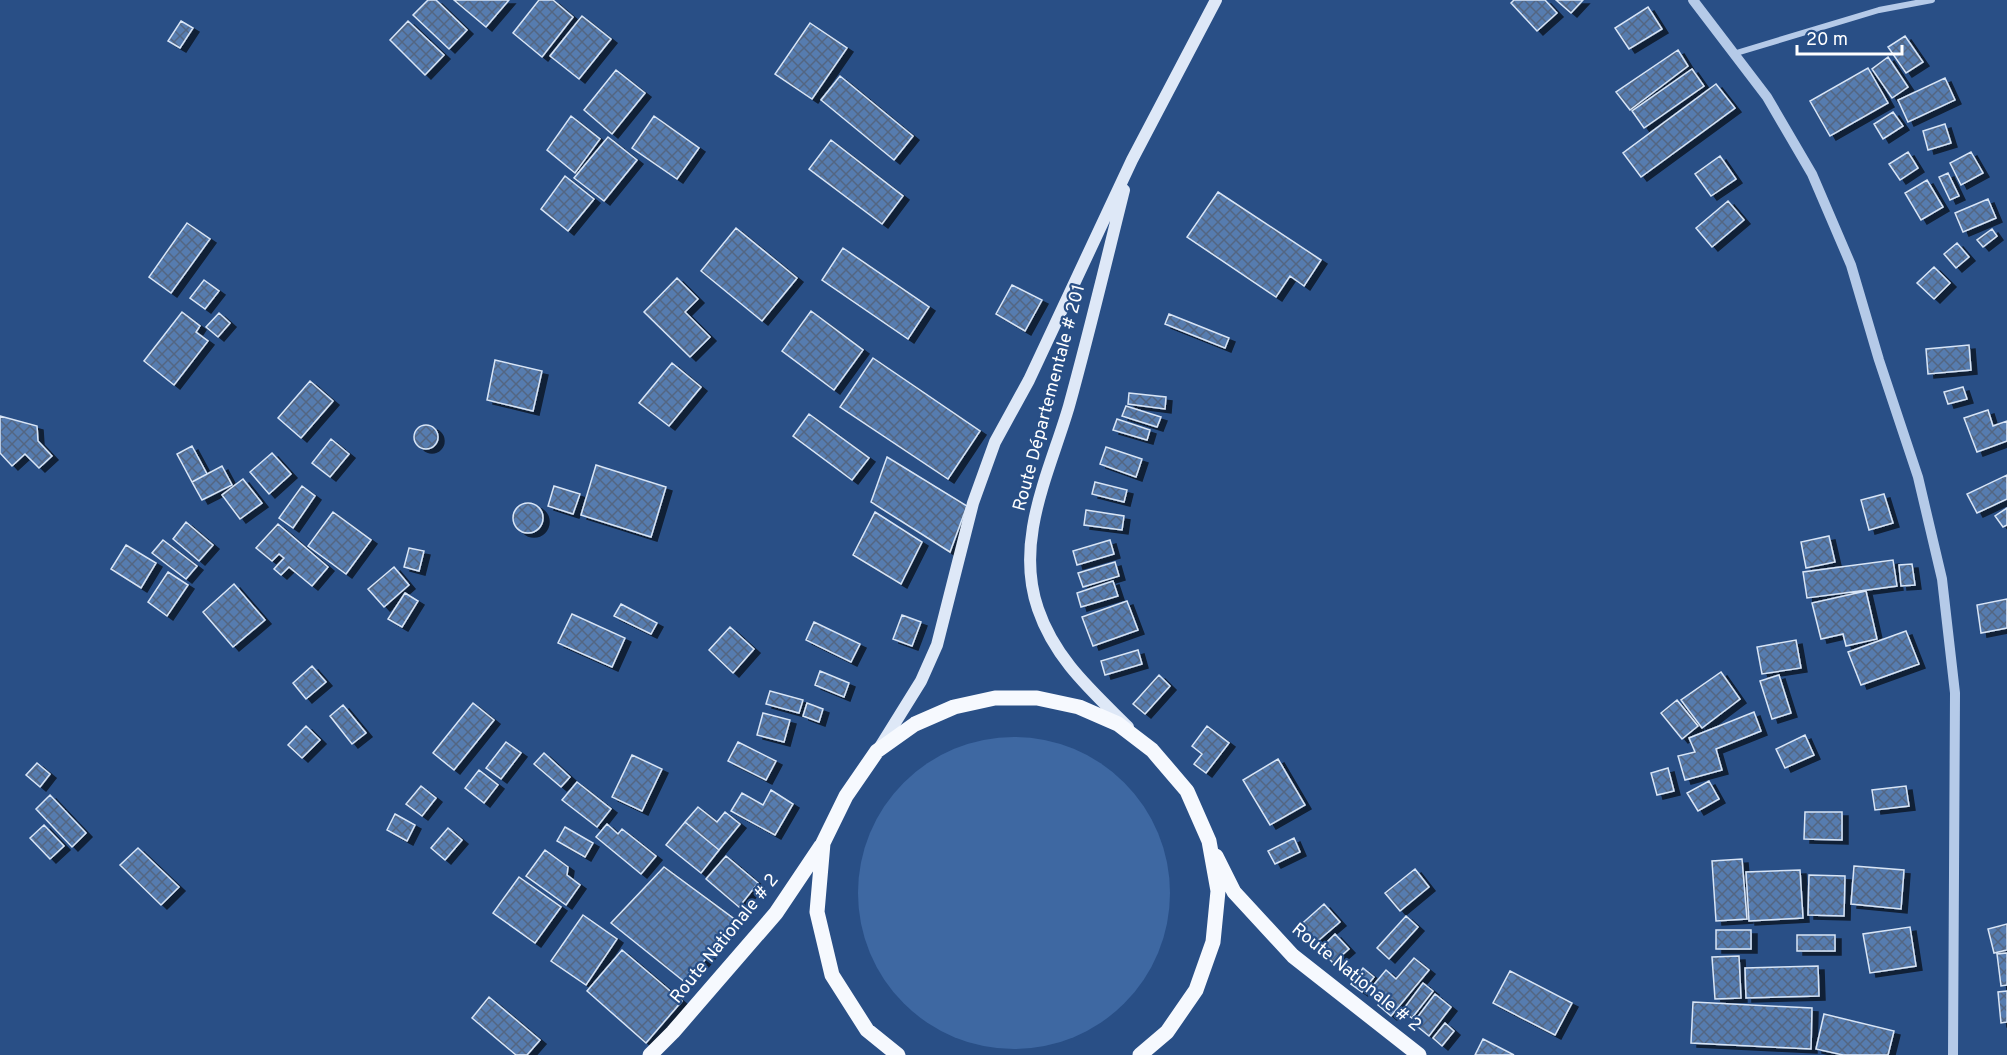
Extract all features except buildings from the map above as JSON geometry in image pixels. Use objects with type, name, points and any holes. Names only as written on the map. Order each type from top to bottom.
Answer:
[{"type":"main road","name":"Route Départementale # 201","points":[[877,751],[921,681],[937,645],[973,503],[994,442],[1029,380],[1132,160],[1216,0]]},
{"type":"main road","name":"Route Départementale # 201","points":[[1132,160],[1069,407],[1035,512],[1029,561],[1037,608],[1052,642],[1079,678],[1152,750]]},
{"type":"main road","points":[[898,1055],[867,1030],[832,975],[817,912],[823,843],[846,796],[877,751],[915,724],[954,707],[995,698],[1037,698],[1079,707],[1118,724],[1152,750],[1187,792],[1209,840],[1218,891],[1213,942],[1196,990],[1167,1032],[1140,1055]]},
{"type":"main road","name":"Route Nationale # 2","points":[[1209,840],[1234,892],[1293,956],[1419,1055]]},
{"type":"main road","name":"Route Nationale # 2","points":[[650,1055],[673,1032],[776,913],[823,843]]},
{"type":"street","points":[[1693,0],[1767,97],[1812,174],[1851,265],[1879,360],[1918,477],[1942,579],[1955,693],[1953,1055]]},
{"type":"street","points":[[1733,54],[1879,10],[1932,0]]},
{"type":"shaded area","points":[[1014,737],[1044,740],[1088,755],[1113,772],[1135,794],[1152,819],[1158,833],[1167,863],[1170,893],[1167,923],[1152,967],[1135,992],[1113,1014],[1088,1031],[1074,1037],[1044,1046],[1014,1049],[984,1046],[940,1031],[915,1014],[893,992],[876,967],[870,953],[861,923],[858,893],[861,863],[876,819],[893,794],[915,772],[940,755],[954,749],[984,740]]}]
